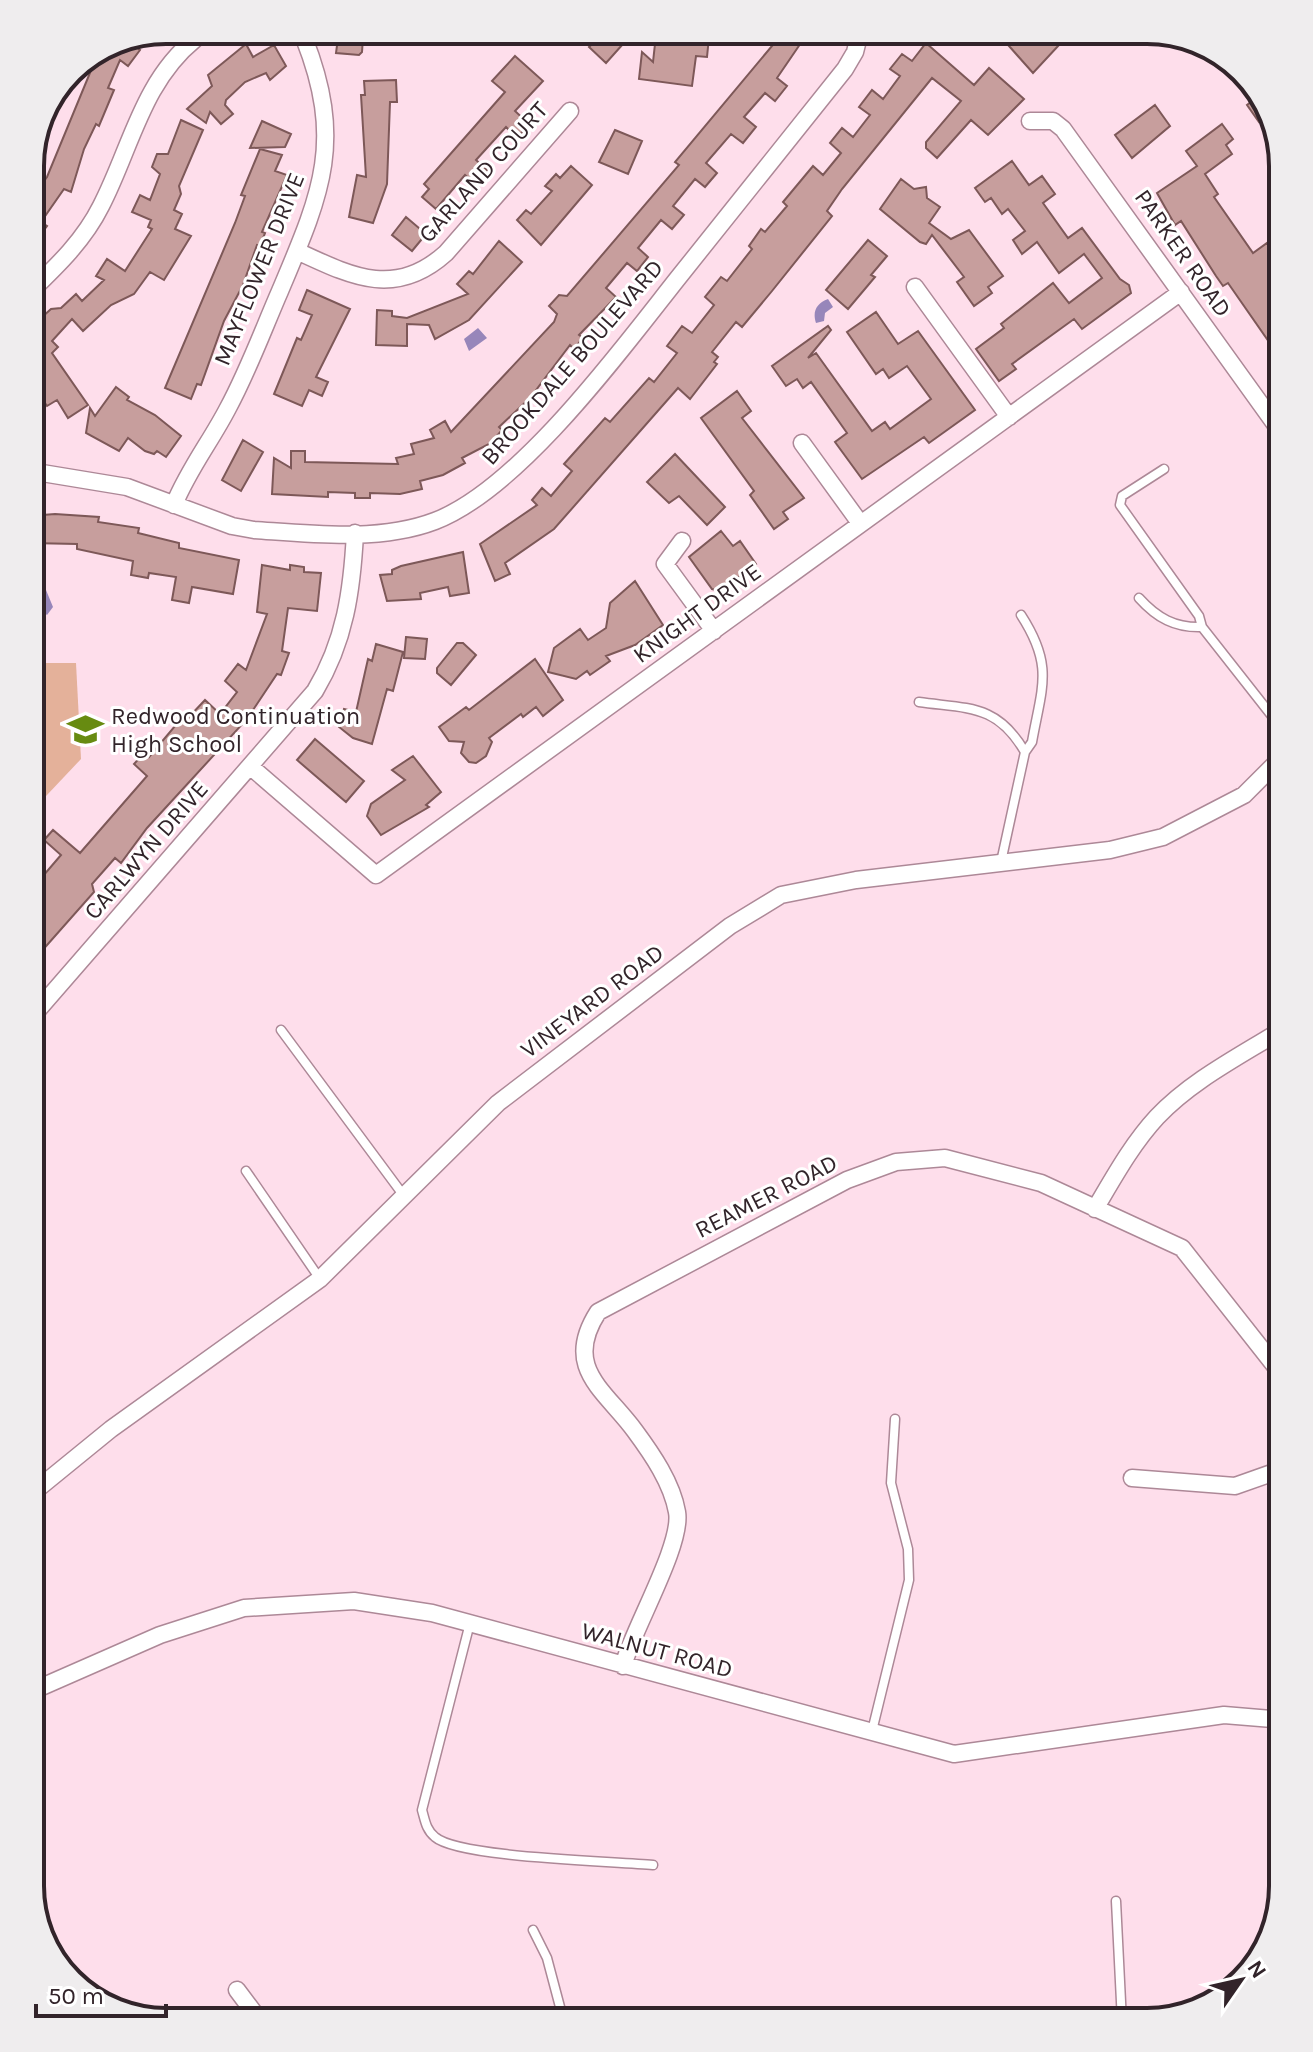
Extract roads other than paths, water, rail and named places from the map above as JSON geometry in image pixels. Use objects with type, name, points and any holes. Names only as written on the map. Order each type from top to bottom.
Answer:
[{"type":"street","points":[[44,277],[84,235],[102,203],[150,92],[170,62],[190,44]]},
{"type":"street","name":"MAYFLOWER DRIVE","points":[[174,505],[183,483],[236,391],[297,251],[322,179],[326,142],[323,99],[306,44]]},
{"type":"street","name":"BROOKDALE BOULEVARD","points":[[44,473],[109,483],[254,530],[393,532],[434,522],[478,499],[513,470],[624,346],[845,69],[856,44]]},
{"type":"street","name":"GARLAND COURT","points":[[297,251],[372,280],[398,280],[422,270],[446,253],[570,111]]},
{"type":"street","name":"PARKER ROAD","points":[[1030,121],[1053,121],[1063,129],[1269,415]]},
{"type":"street","points":[[915,287],[1009,417]]},
{"type":"street","name":"KNIGHT DRIVE","points":[[251,767],[376,875],[1181,292]]},
{"type":"street","points":[[802,443],[860,523]]},
{"type":"street","name":"CARLWYN DRIVE","points":[[44,1003],[299,714],[328,670],[347,618],[355,533]]},
{"type":"street","points":[[682,541],[665,564],[714,631]]},
{"type":"street","name":"VINEYARD ROAD","points":[[44,1484],[111,1429],[320,1279],[498,1103],[730,926],[781,895],[856,880],[1110,850],[1163,837],[1244,795],[1269,770]]},
{"type":"street","points":[[1095,1209],[1133,1146],[1171,1104],[1201,1080],[1269,1038]]},
{"type":"street","name":"REAMER ROAD","points":[[623,1666],[670,1550],[678,1515],[667,1482],[635,1431],[593,1382],[585,1364],[588,1327],[598,1312],[847,1180],[896,1162],[945,1158],[1041,1183],[1182,1248],[1269,1358]]},
{"type":"street","points":[[1132,1478],[1235,1486],[1269,1474]]},
{"type":"street","name":"WALNUT ROAD","points":[[44,1686],[160,1635],[244,1608],[354,1601],[432,1613],[954,1754],[1224,1715],[1269,1719]]},
{"type":"street","points":[[237,1990],[250,2008]]},
{"type":"lane","points":[[1164,469],[1122,496],[1120,505],[1199,616],[1202,627],[1269,712]]},
{"type":"lane","points":[[1139,598],[1159,618],[1185,627],[1202,627]]},
{"type":"lane","points":[[1001,863],[1025,752],[1032,742],[1044,661],[1040,644],[1021,615]]},
{"type":"lane","points":[[919,702],[986,711],[1011,728],[1025,752]]},
{"type":"lane","points":[[281,1030],[405,1197]]},
{"type":"lane","points":[[246,1171],[320,1279]]},
{"type":"lane","points":[[872,1731],[909,1580],[908,1549],[891,1483],[895,1419]]},
{"type":"lane","points":[[470,1623],[422,1810],[427,1828],[436,1839],[513,1855],[653,1865]]},
{"type":"lane","points":[[1116,1901],[1121,2008]]},
{"type":"lane","points":[[533,1930],[547,1958],[560,2008]]},
{"type":"place","name":"Redwood Continuation High School","points":[[85,730]]}]
